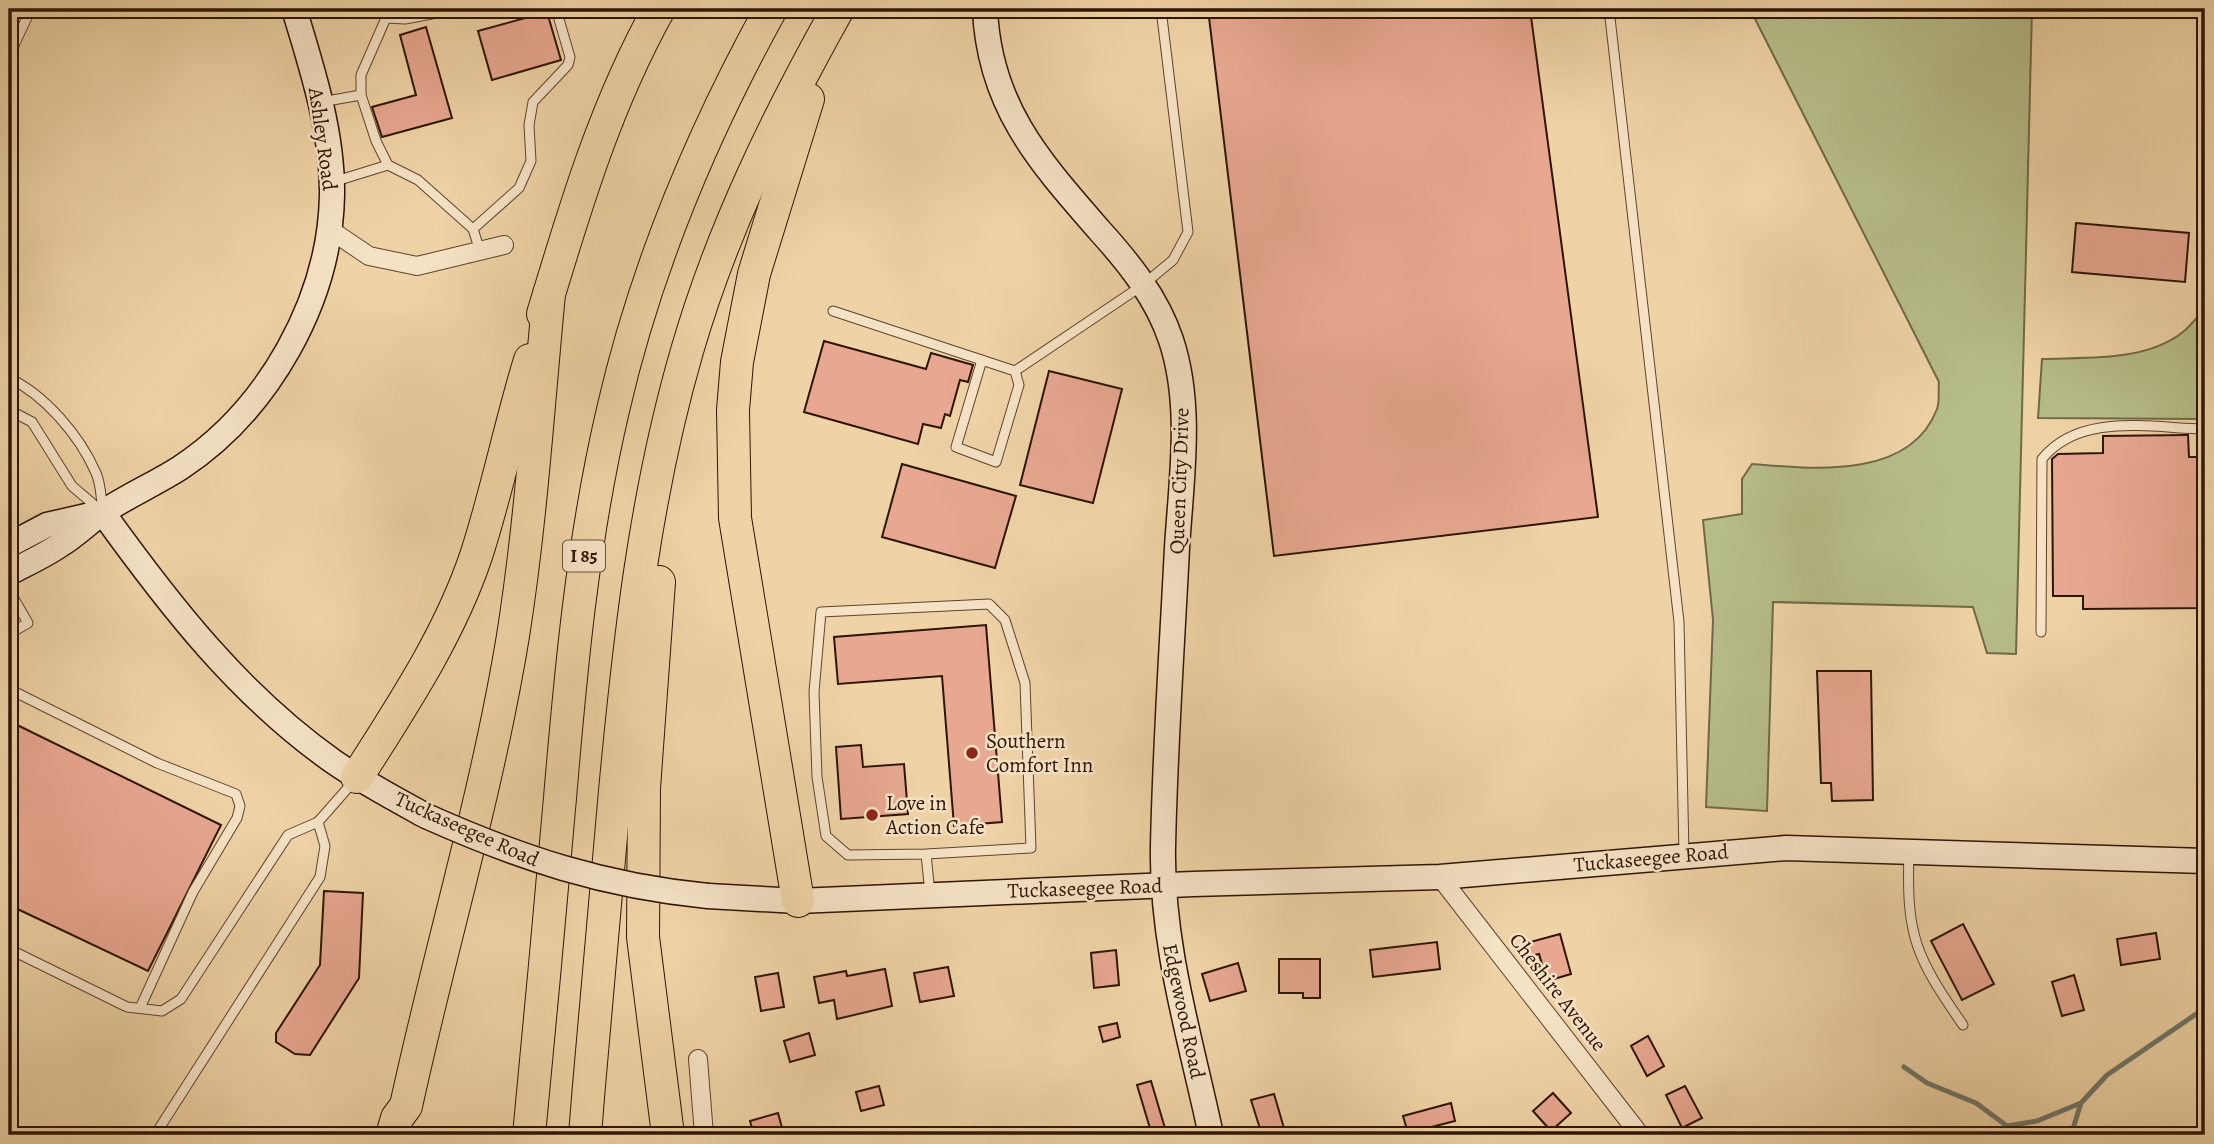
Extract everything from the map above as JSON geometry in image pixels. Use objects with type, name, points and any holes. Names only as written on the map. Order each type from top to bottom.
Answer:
[{"type":"highway","points":[[357,777],[426,665],[454,611],[475,558],[587,168],[613,101],[659,9]]},
{"type":"highway","name":"I 85","points":[[529,1135],[579,597],[604,447],[634,330],[659,255],[724,100],[771,9]]},
{"type":"highway","points":[[585,1135],[637,581],[654,485],[687,350],[748,184],[840,9]]},
{"type":"highway","points":[[799,901],[735,517],[733,410],[744,318],[764,236],[792,144],[840,9]]},
{"type":"highway","points":[[392,1135],[397,1118],[408,1121],[496,723],[512,638],[535,467],[549,293]]},
{"type":"highway","points":[[668,1135],[643,937],[644,788],[654,620],[687,350]]},
{"type":"street","name":"Ashley Road","points":[[9,573],[60,545],[103,513],[190,460],[216,439],[269,380],[294,338],[311,300],[329,229],[331,183],[319,102],[294,9]]},
{"type":"street","name":"Queen City Drive","points":[[985,9],[989,56],[1009,112],[1053,177],[1122,255],[1143,285],[1172,341],[1182,394],[1183,428],[1168,709],[1164,885]]},
{"type":"street","points":[[329,229],[369,256],[417,266],[503,245]]},
{"type":"street","name":"Ashley Road","points":[[9,545],[47,525],[103,513]]},
{"type":"street","name":"Tuckaseegee Road","points":[[103,513],[180,618],[222,665],[292,729],[357,777],[426,816],[501,849],[574,874],[635,887],[708,896],[799,901],[1164,885],[1440,877],[1684,854],[1786,848],[2205,861]]},
{"type":"street","name":"Cheshire Avenue","points":[[1440,877],[1640,1135]]},
{"type":"street","name":"Edgewood Road","points":[[1164,885],[1166,926],[1211,1135]]},
{"type":"street","points":[[698,1059],[704,1135]]},
{"type":"lane","points":[[9,56],[31,9]]},
{"type":"lane","points":[[458,9],[405,19],[385,13],[362,75],[361,95],[376,141],[388,164],[418,180],[473,229],[480,251]]},
{"type":"lane","points":[[473,229],[519,188],[531,161],[528,125],[533,102],[568,65],[570,57],[556,9]]},
{"type":"lane","points":[[1014,371],[1143,285],[1173,260],[1188,232],[1161,9]]},
{"type":"lane","points":[[1609,9],[1679,622],[1684,854]]},
{"type":"lane","points":[[319,102],[361,95]]},
{"type":"lane","points":[[331,183],[388,164]]},
{"type":"lane","points":[[833,311],[982,360],[1014,371],[1020,385],[996,462],[956,447],[982,360]]},
{"type":"lane","points":[[9,378],[24,386],[57,414],[97,474],[103,513]]},
{"type":"lane","points":[[9,410],[32,422],[72,486],[103,513]]},
{"type":"lane","points":[[2040,632],[2042,459],[2054,443],[2092,427],[2205,429]]},
{"type":"lane","points":[[9,590],[28,623],[9,634]]},
{"type":"lane","points":[[989,604],[1005,620],[1025,683],[1031,848],[926,854],[848,855],[826,836],[817,777],[814,692],[821,612],[989,604]]},
{"type":"lane","points":[[9,689],[157,763],[236,794],[240,806],[237,818],[193,892],[140,1009]]},
{"type":"lane","points":[[9,949],[127,1007],[162,1011],[181,999],[288,835],[318,822],[357,777]]},
{"type":"lane","points":[[155,1135],[320,877],[325,846],[318,822]]},
{"type":"lane","points":[[1909,852],[1907,900],[1917,950],[1933,982],[1963,1025]]},
{"type":"lane","points":[[926,854],[930,895]]},
{"type":"green space","points":[[1750,9],[2032,9],[2016,654],[1987,653],[1973,607],[1773,602],[1767,811],[1706,807],[1713,620],[1703,520],[1742,514],[1742,479],[1752,464],[1830,468],[1883,459],[1905,448],[1924,432],[1937,409],[1939,382]]},
{"type":"green space","points":[[2205,308],[2205,419],[2038,418],[2042,359],[2115,356],[2151,349],[2183,332]]},
{"type":"building","points":[[1208,9],[1530,9],[1598,517],[1274,556]]},
{"type":"building","points":[[547,12],[561,60],[492,80],[478,31]]},
{"type":"building","points":[[426,27],[452,118],[382,137],[372,107],[416,95],[400,35]]},
{"type":"building","points":[[2076,223],[2189,233],[2185,282],[2072,272]]},
{"type":"building","points":[[824,341],[926,369],[931,353],[973,365],[968,382],[960,380],[950,416],[945,414],[941,428],[923,424],[918,444],[804,412]]},
{"type":"building","points":[[1049,371],[1122,389],[1093,503],[1020,485]]},
{"type":"building","points":[[2188,435],[2189,457],[2205,457],[2205,608],[2083,609],[2083,596],[2053,596],[2052,459],[2058,454],[2103,453],[2103,436]]},
{"type":"building","points":[[902,464],[1016,496],[995,568],[882,537]]},
{"type":"building","name":"Southern Comfort Inn","points":[[986,625],[1002,822],[954,826],[942,676],[838,684],[834,637]]},
{"type":"building","points":[[1817,671],[1871,671],[1873,800],[1832,801],[1831,783],[1821,783]]},
{"type":"building","points":[[9,721],[221,825],[148,971],[9,905]]},
{"type":"building","points":[[861,745],[863,767],[904,764],[908,814],[841,819],[836,747]]},
{"type":"building","points":[[324,891],[363,893],[359,978],[310,1055],[295,1054],[276,1042],[276,1033],[320,965]]},
{"type":"building","points":[[1963,924],[1994,984],[1962,1000],[1931,941]]},
{"type":"building","points":[[2156,933],[2160,959],[2121,965],[2117,939]]},
{"type":"building","points":[[1560,934],[1571,974],[1547,981],[1539,954],[1526,957],[1523,944]]},
{"type":"building","points":[[1437,942],[1440,969],[1373,977],[1370,950]]},
{"type":"building","points":[[1116,950],[1119,985],[1094,988],[1091,953]]},
{"type":"building","points":[[1279,959],[1320,959],[1320,998],[1303,998],[1303,993],[1279,993]]},
{"type":"building","points":[[1238,963],[1246,991],[1210,1001],[1202,974]]},
{"type":"building","points":[[948,967],[954,996],[920,1002],[914,973]]},
{"type":"building","points":[[885,969],[892,1006],[837,1019],[834,1000],[819,1003],[814,977],[846,971],[847,976]]},
{"type":"building","points":[[778,973],[784,1007],[761,1011],[755,977]]},
{"type":"building","points":[[2074,975],[2084,1010],[2062,1016],[2052,982]]},
{"type":"building","points":[[1117,1023],[1120,1037],[1103,1042],[1099,1027]]},
{"type":"building","points":[[809,1033],[815,1055],[790,1062],[784,1041]]},
{"type":"building","points":[[1648,1036],[1664,1066],[1647,1076],[1631,1046]]},
{"type":"building","points":[[1151,1081],[1167,1135],[1152,1135],[1137,1085]]},
{"type":"building","points":[[879,1086],[884,1105],[861,1111],[856,1092]]},
{"type":"building","points":[[1685,1086],[1702,1118],[1682,1128],[1666,1095]]},
{"type":"building","points":[[1553,1093],[1571,1113],[1551,1131],[1533,1111]]},
{"type":"building","points":[[1274,1094],[1286,1135],[1262,1135],[1251,1100]]},
{"type":"building","points":[[1451,1103],[1455,1121],[1408,1133],[1403,1116]]},
{"type":"building","points":[[778,1113],[784,1135],[754,1135],[750,1121]]},
{"type":"waterway","points":[[2071,1135],[2081,1103],[2107,1075],[2205,1008]]},
{"type":"waterway","points":[[1904,1067],[1927,1083],[1976,1103],[2007,1126],[2037,1121],[2081,1103]]},
{"type":"place","name":"Southern Comfort Inn","points":[[972,753]]},
{"type":"place","name":"Love in Action Cafe","points":[[872,815]]}]
